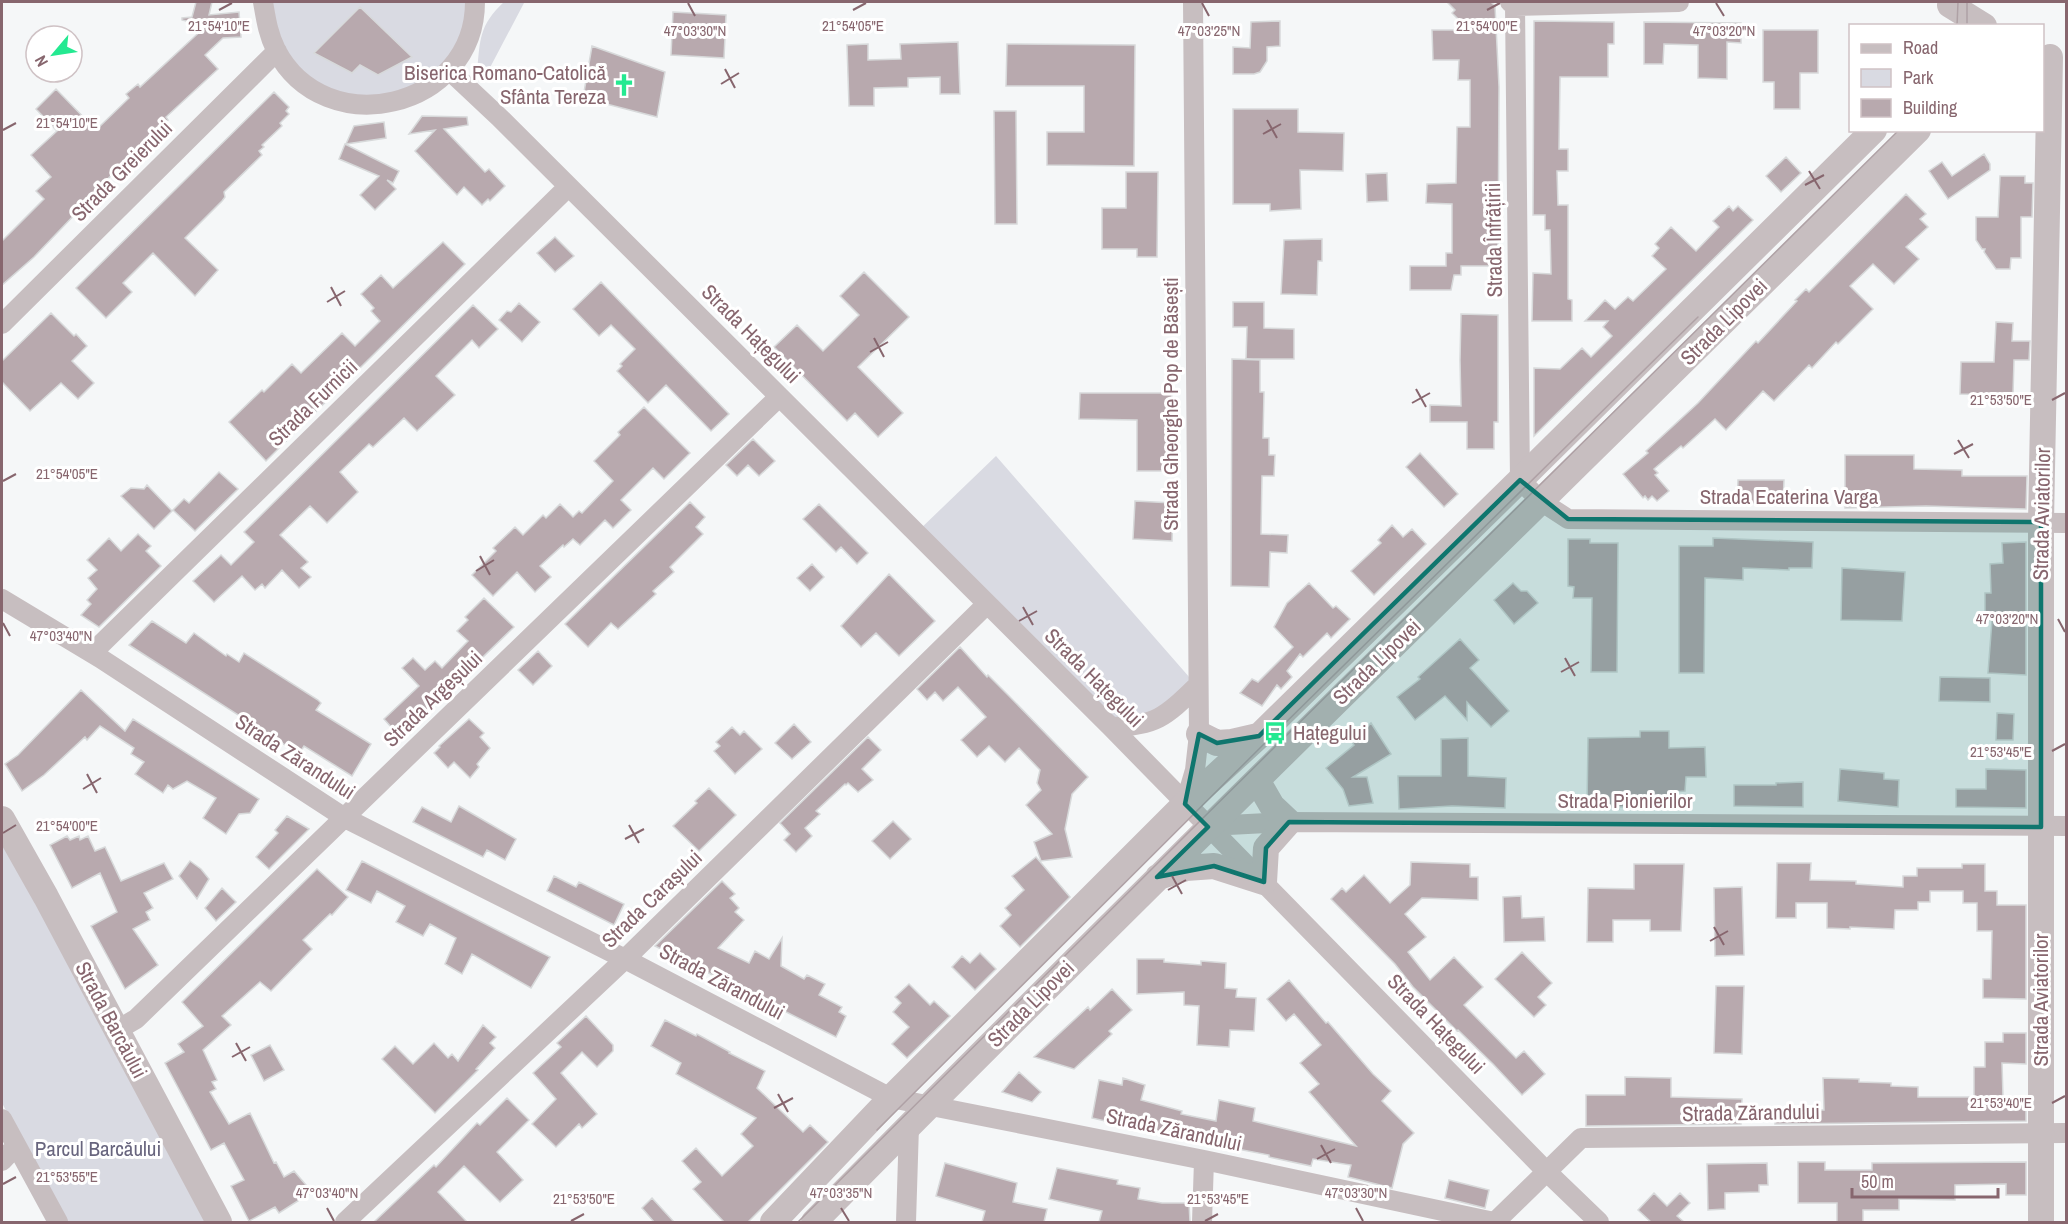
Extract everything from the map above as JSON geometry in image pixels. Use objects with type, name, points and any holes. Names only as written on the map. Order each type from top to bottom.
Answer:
[{"type":"street","points":[[263,2],[267,29],[277,51],[296,76],[321,94],[355,105],[391,104],[424,91],[449,70],[467,43],[475,2]]},
{"type":"street","name":"Strada Gheorghe Pop de Băsești","points":[[1185,804],[1195,770],[1199,734],[1193,2]]},
{"type":"street","points":[[1513,4],[1679,2]]},
{"type":"street","name":"Strada Înfrățirii","points":[[1513,4],[1521,480]]},
{"type":"street","points":[[1949,8],[1980,19]]},
{"type":"street","name":"Strada Greierului","points":[[2,324],[277,51]]},
{"type":"street","name":"Strada Aviatorilor","points":[[2041,1222],[2041,522],[2053,56]]},
{"type":"street","name":"Strada Hațegului","points":[[449,70],[499,117],[1111,727],[1547,1172],[1599,1222]]},
{"type":"street","name":"Strada Lipovei","points":[[773,1222],[891,1098],[1185,804],[1521,480],[1872,132]]},
{"type":"street","name":"Strada Lipovei","points":[[814,1222],[1209,826],[1542,502],[1916,132]]},
{"type":"street","name":"Strada Furnicii","points":[[92,653],[568,187]]},
{"type":"street","name":"Strada Argeșului","points":[[117,1030],[136,1019],[779,397]]},
{"type":"street","name":"Strada Ecaterina Varga","points":[[1521,480],[1542,502],[1569,519],[2067,523]]},
{"type":"street","name":"Strada Zărandului","points":[[2,599],[92,653],[345,818],[625,959],[891,1098],[1204,1160],[1495,1222],[1581,1138],[2067,1133]]},
{"type":"street","name":"Strada Carașului","points":[[345,1222],[625,959],[987,604]]},
{"type":"street","points":[[1111,727],[1150,723],[1170,712],[1197,686]]},
{"type":"street","points":[[1199,734],[1217,743],[1258,736]]},
{"type":"street","points":[[1158,877],[1186,868],[1214,866],[1264,882],[1266,848],[1289,822],[1272,806],[1257,780]]},
{"type":"street","name":"Strada Barcăului","points":[[2,819],[52,907],[219,1222]]},
{"type":"street","name":"Strada Pionierilor","points":[[1209,826],[1289,822],[2067,826]]},
{"type":"street","points":[[2,1119],[57,1222]]},
{"type":"street","points":[[906,1222],[909,1125]]},
{"type":"street","points":[[2,1161],[16,1146]]},
{"type":"street","points":[[1202,1222],[1204,1160]]},
{"type":"highlighted area","points":[[1520,480],[1568,519],[2041,522],[2041,827],[1289,822],[1266,848],[1264,882],[1214,866],[1157,877],[1208,827],[1185,804],[1199,734],[1217,743],[1259,736]]},
{"type":"green space","points":[[263,2],[475,2],[467,43],[424,91],[355,105],[296,76]]},
{"type":"green space","points":[[504,2],[524,3],[484,79],[477,73],[482,34],[490,18]]},
{"type":"green space","points":[[996,456],[1197,686],[1170,712],[1111,727],[916,533]]},
{"type":"green space","name":"Parcul Barcăului","points":[[2,841],[209,1222],[65,1222],[2,1103]]},
{"type":"building","points":[[196,2],[212,2],[209,15],[239,12],[241,37],[223,38],[205,55],[218,69],[166,117],[168,120],[155,130],[99,188],[102,191],[80,209],[34,257],[2,285],[2,241],[44,199],[36,191],[51,177],[31,155],[57,131],[36,109],[56,89],[96,130],[129,98],[126,94],[138,84],[140,87],[206,26],[182,20],[182,18],[192,17]]},
{"type":"building","points":[[1447,2],[1491,2],[1495,6],[1499,87],[1498,266],[1461,266],[1461,275],[1454,275],[1451,290],[1410,290],[1410,266],[1446,266],[1446,253],[1452,253],[1452,204],[1426,203],[1427,184],[1456,183],[1457,127],[1470,127],[1470,80],[1458,80],[1459,60],[1433,60],[1432,30],[1469,30],[1452,13],[1455,10]]},
{"type":"building","points":[[360,7],[412,57],[378,75],[360,65],[352,73],[314,53]]},
{"type":"building","points":[[673,12],[726,15],[724,58],[671,55]]},
{"type":"building","points":[[1280,21],[1280,46],[1267,47],[1267,61],[1260,72],[1233,74],[1233,47],[1250,48],[1251,22]]},
{"type":"building","points":[[1534,21],[1614,22],[1614,44],[1608,44],[1608,77],[1560,77],[1559,149],[1568,149],[1568,171],[1557,171],[1558,205],[1568,205],[1568,299],[1572,300],[1572,321],[1532,321],[1533,273],[1551,274],[1550,230],[1545,230],[1545,215],[1533,215]]},
{"type":"building","points":[[1644,22],[1741,23],[1741,43],[1727,42],[1727,79],[1698,78],[1698,45],[1664,44],[1663,64],[1644,64]]},
{"type":"building","points":[[1763,30],[1818,30],[1818,73],[1800,73],[1800,109],[1774,109],[1774,82],[1763,82]]},
{"type":"building","points":[[958,42],[960,94],[940,94],[940,77],[908,78],[908,87],[874,88],[874,106],[849,106],[847,45],[868,44],[868,60],[901,59],[900,44]]},
{"type":"building","points":[[1007,44],[1135,45],[1134,166],[1047,165],[1047,132],[1084,132],[1084,86],[1006,86]]},
{"type":"building","name":"Biserica Romano-Catolică Sfânta Tereza","points":[[592,46],[665,72],[657,117],[583,98]]},
{"type":"building","points":[[274,92],[289,107],[286,111],[289,114],[280,123],[282,126],[262,145],[264,147],[259,151],[262,155],[224,192],[225,197],[222,201],[185,238],[218,270],[195,296],[153,253],[123,283],[132,292],[106,318],[76,288]]},
{"type":"building","points":[[1233,109],[1298,109],[1298,132],[1344,133],[1343,171],[1300,170],[1301,209],[1270,211],[1270,204],[1233,204]]},
{"type":"building","points":[[994,111],[1016,111],[1017,224],[995,224]]},
{"type":"building","points":[[422,116],[467,117],[468,125],[444,129],[485,172],[489,169],[505,186],[490,201],[488,199],[482,205],[464,187],[457,195],[415,151],[435,130],[409,134]]},
{"type":"building","points":[[384,122],[386,138],[346,144],[354,126]]},
{"type":"building","points":[[345,144],[399,171],[393,183],[387,180],[396,189],[375,210],[360,195],[379,176],[339,159]]},
{"type":"building","points":[[1984,154],[1990,164],[1990,170],[1948,199],[1929,171],[1942,162],[1952,176]]},
{"type":"building","points":[[1786,157],[1801,173],[1781,192],[1766,176]]},
{"type":"building","points":[[1126,172],[1158,172],[1157,257],[1137,257],[1137,249],[1102,249],[1102,208],[1126,208]]},
{"type":"building","points":[[1387,173],[1388,201],[1367,202],[1366,174]]},
{"type":"building","points":[[2000,176],[2025,176],[2025,183],[2033,183],[2032,217],[2021,217],[2021,258],[2011,258],[2010,269],[1996,269],[1984,252],[1985,249],[1982,249],[1976,240],[1976,217],[1998,217]]},
{"type":"building","points":[[1906,194],[1926,214],[1920,219],[1928,227],[1906,247],[1919,259],[1894,284],[1873,264],[1850,286],[1873,309],[1838,344],[1836,342],[1812,368],[1809,365],[1774,401],[1763,391],[1726,430],[1715,419],[1683,448],[1681,446],[1654,469],[1658,473],[1655,475],[1669,491],[1657,501],[1652,496],[1648,500],[1645,496],[1643,498],[1623,474],[1648,453],[1646,451],[1698,403],[1756,341],[1758,343],[1806,289],[1809,292]]},
{"type":"building","points":[[1729,206],[1733,211],[1738,206],[1753,220],[1534,436],[1534,368],[1560,369],[1582,348],[1591,357],[1612,336],[1603,327],[1608,321],[1585,321],[1605,300],[1615,309],[1628,297],[1633,301],[1666,269],[1652,256],[1659,248],[1655,244],[1671,227],[1696,251],[1719,227],[1713,221]]},
{"type":"building","points":[[555,237],[574,256],[555,272],[537,253]]},
{"type":"building","points":[[1322,239],[1322,261],[1318,261],[1317,295],[1281,294],[1284,240]]},
{"type":"building","points":[[443,242],[465,264],[266,461],[229,422],[292,364],[301,373],[342,333],[355,346],[380,321],[371,311],[374,308],[361,294],[381,275],[393,288]]},
{"type":"building","points":[[864,272],[909,317],[858,367],[903,413],[878,437],[855,413],[847,421],[774,347],[797,325],[823,351],[859,315],[840,296]]},
{"type":"building","points":[[601,282],[729,414],[711,431],[666,385],[648,403],[617,371],[622,366],[620,364],[635,349],[611,325],[599,336],[573,309]]},
{"type":"building","points":[[1233,302],[1264,302],[1264,328],[1294,329],[1294,359],[1246,359],[1247,327],[1233,327]]},
{"type":"building","points":[[519,303],[540,322],[522,342],[499,320]]},
{"type":"building","points":[[473,305],[498,329],[479,348],[472,340],[436,376],[455,395],[417,431],[404,418],[373,447],[369,444],[340,472],[358,492],[327,523],[310,506],[280,535],[308,562],[301,568],[311,577],[299,588],[282,570],[265,588],[262,584],[255,590],[242,576],[214,602],[193,581],[221,555],[231,565],[254,542],[244,532]]},
{"type":"building","points":[[51,313],[87,346],[72,361],[94,383],[78,399],[61,383],[30,411],[2,382],[2,361]]},
{"type":"building","points":[[1461,314],[1498,315],[1498,422],[1494,422],[1494,449],[1467,449],[1467,422],[1430,422],[1430,405],[1461,406]]},
{"type":"building","points":[[1996,322],[2013,323],[2012,341],[2030,341],[2029,360],[2014,360],[2013,395],[1960,394],[1961,362],[1994,362]]},
{"type":"building","points":[[1232,359],[1260,360],[1260,392],[1264,392],[1263,438],[1269,438],[1269,455],[1275,455],[1274,476],[1262,476],[1261,534],[1288,535],[1287,553],[1270,552],[1269,587],[1231,586]]},
{"type":"building","points":[[1080,393],[1172,393],[1172,471],[1137,471],[1137,420],[1079,419]]},
{"type":"building","points":[[644,407],[690,453],[664,479],[653,468],[621,500],[631,510],[613,528],[605,520],[580,545],[573,539],[564,547],[563,545],[540,566],[551,577],[535,592],[517,572],[493,596],[472,575],[496,551],[493,548],[515,527],[523,535],[543,515],[546,518],[560,504],[573,517],[579,511],[582,513],[613,481],[594,461],[620,435],[618,432]]},
{"type":"building","points":[[753,439],[775,461],[759,476],[748,465],[737,476],[726,465]]},
{"type":"building","points":[[1420,453],[1458,494],[1444,507],[1406,467]]},
{"type":"building","points":[[1845,455],[1914,455],[1914,469],[1962,470],[1962,476],[2027,476],[2026,509],[1926,506],[1845,508]]},
{"type":"building","points":[[219,472],[238,489],[195,531],[173,510],[184,499],[189,503]]},
{"type":"building","points":[[1738,480],[1784,480],[1783,504],[1737,503]]},
{"type":"building","points":[[147,485],[172,511],[154,529],[121,496],[131,488],[144,489]]},
{"type":"building","points":[[1135,501],[1173,503],[1172,541],[1133,539]]},
{"type":"building","points":[[690,502],[705,517],[696,527],[703,534],[670,567],[674,572],[653,591],[656,594],[618,629],[611,623],[588,647],[565,624]]},
{"type":"building","points":[[819,504],[868,553],[857,564],[841,547],[836,552],[803,519]]},
{"type":"building","points":[[1392,525],[1403,537],[1412,529],[1426,544],[1374,595],[1351,571],[1381,543],[1378,540]]},
{"type":"building","points":[[138,534],[151,546],[146,551],[161,566],[99,627],[81,615],[91,604],[87,600],[97,589],[88,578],[97,570],[87,560],[109,538],[121,551]]},
{"type":"building","points":[[1713,538],[1813,542],[1812,568],[1789,568],[1789,570],[1743,568],[1743,580],[1705,578],[1704,673],[1679,673],[1679,546],[1713,546]]},
{"type":"building","points":[[1568,539],[1590,539],[1590,543],[1618,543],[1617,672],[1591,672],[1592,598],[1573,598],[1574,587],[1568,586]]},
{"type":"building","points":[[2026,542],[2026,675],[1988,673],[1992,620],[1985,620],[1985,593],[1991,593],[1990,564],[2003,563],[2002,543]]},
{"type":"building","points":[[812,564],[824,577],[810,591],[797,578]]},
{"type":"building","points":[[1842,568],[1905,572],[1902,621],[1841,620]]},
{"type":"building","points":[[889,574],[935,621],[899,656],[876,633],[861,647],[841,626]]},
{"type":"building","points":[[1309,583],[1333,608],[1336,606],[1350,619],[1331,638],[1327,633],[1303,657],[1300,654],[1287,671],[1292,677],[1281,689],[1277,685],[1262,706],[1240,693],[1252,679],[1258,682],[1293,647],[1274,627],[1287,603]]},
{"type":"building","points":[[1513,583],[1521,591],[1527,591],[1538,603],[1514,624],[1494,600]]},
{"type":"building","points":[[484,598],[514,627],[400,737],[384,719],[419,686],[402,668],[413,658],[425,670],[435,661],[442,668],[468,641],[457,631],[468,620],[465,617]]},
{"type":"building","points":[[152,621],[186,643],[194,633],[226,656],[227,654],[239,662],[244,653],[318,700],[321,703],[316,710],[371,744],[352,776],[304,746],[299,754],[129,645]]},
{"type":"building","points":[[1460,639],[1479,660],[1470,668],[1509,711],[1491,727],[1467,702],[1467,720],[1445,696],[1415,720],[1397,697],[1420,679],[1418,677]]},
{"type":"building","points":[[960,647],[987,677],[988,675],[1088,777],[1072,794],[1065,829],[1072,857],[1041,861],[1034,842],[1052,834],[1026,805],[1041,790],[1037,783],[1040,770],[1019,748],[1005,762],[989,746],[977,757],[961,740],[986,717],[958,687],[943,701],[935,692],[927,700],[917,689]]},
{"type":"building","points":[[538,651],[552,666],[533,685],[518,670]]},
{"type":"building","points":[[1940,677],[1990,678],[1990,702],[1939,701]]},
{"type":"building","points":[[81,690],[125,731],[133,719],[259,799],[250,813],[239,814],[226,834],[203,818],[216,798],[187,781],[173,789],[168,785],[163,793],[135,774],[144,762],[131,754],[134,748],[100,726],[87,740],[85,737],[44,775],[22,791],[5,764],[18,755]]},
{"type":"building","points":[[1997,713],[2014,714],[2013,740],[1996,740]]},
{"type":"building","points":[[469,719],[484,733],[480,737],[490,748],[477,764],[479,767],[470,778],[454,762],[448,768],[434,753]]},
{"type":"building","points":[[1371,723],[1391,754],[1353,777],[1367,777],[1373,803],[1349,806],[1343,789],[1326,768],[1354,745],[1352,742]]},
{"type":"building","points":[[794,724],[811,742],[792,759],[775,743]]},
{"type":"building","points":[[732,727],[740,735],[744,731],[762,749],[735,774],[714,751],[720,746],[716,742]]},
{"type":"building","points":[[1640,731],[1669,731],[1669,748],[1705,747],[1706,777],[1686,777],[1685,791],[1674,792],[1674,806],[1619,807],[1619,809],[1587,807],[1588,738],[1640,737]]},
{"type":"building","points":[[868,737],[881,750],[862,769],[873,780],[858,792],[848,783],[845,784],[816,811],[820,814],[805,828],[812,836],[796,852],[784,840],[790,834],[780,823]]},
{"type":"building","points":[[1468,738],[1468,776],[1506,778],[1505,808],[1452,806],[1399,809],[1398,776],[1441,776],[1441,739]]},
{"type":"building","points":[[1840,769],[1884,773],[1884,779],[1899,780],[1898,807],[1838,801]]},
{"type":"building","points":[[1986,769],[2026,770],[2026,808],[1956,807],[1956,789],[1986,789]]},
{"type":"building","points":[[1803,782],[1803,807],[1734,806],[1734,785],[1776,785],[1776,783]]},
{"type":"building","points":[[709,788],[736,815],[699,851],[673,826]]},
{"type":"building","points":[[459,806],[516,839],[505,860],[487,850],[483,857],[413,822],[422,807],[451,822]]},
{"type":"building","points":[[287,816],[309,829],[269,869],[256,857],[278,833],[275,830]]},
{"type":"building","points":[[893,821],[911,839],[890,859],[872,841]]},
{"type":"building","points":[[67,836],[70,840],[79,836],[80,840],[88,836],[95,851],[105,847],[121,881],[164,863],[173,879],[144,893],[153,908],[146,912],[150,920],[133,929],[158,965],[125,989],[91,926],[117,912],[100,873],[72,888],[50,845]]},
{"type":"building","points":[[1036,857],[1070,897],[1020,947],[1000,926],[1011,915],[1005,908],[1024,890],[1012,876]]},
{"type":"building","points":[[190,861],[209,879],[197,899],[179,876]]},
{"type":"building","points":[[362,861],[550,957],[531,988],[472,954],[462,974],[445,964],[456,938],[430,924],[423,936],[396,922],[405,906],[377,891],[371,903],[346,890]]},
{"type":"building","points":[[1411,862],[1470,864],[1470,877],[1478,877],[1478,900],[1422,898],[1405,914],[1426,937],[1408,952],[1430,980],[1454,957],[1483,987],[1464,1005],[1516,1058],[1524,1051],[1545,1074],[1522,1095],[1413,987],[1395,964],[1331,899],[1342,888],[1346,892],[1364,875],[1390,903],[1410,885]]},
{"type":"building","points":[[1777,863],[1811,863],[1810,880],[1856,881],[1856,884],[1903,887],[1903,876],[1917,876],[1917,868],[1962,868],[1962,864],[1985,864],[1985,891],[1997,891],[1997,905],[2026,905],[2026,999],[1983,998],[1983,979],[1991,979],[1992,931],[1977,931],[1977,903],[1963,903],[1963,891],[1930,891],[1930,902],[1918,902],[1918,910],[1895,910],[1894,929],[1827,928],[1827,903],[1796,903],[1796,918],[1776,918]]},
{"type":"building","points":[[1634,864],[1684,864],[1681,931],[1650,931],[1650,920],[1613,920],[1613,942],[1587,942],[1588,888],[1634,889]]},
{"type":"building","points":[[317,869],[348,897],[332,915],[330,914],[303,940],[312,949],[271,991],[260,982],[222,1016],[231,1025],[203,1050],[217,1080],[212,1082],[216,1089],[210,1092],[229,1124],[250,1113],[274,1163],[276,1162],[284,1177],[294,1171],[312,1192],[279,1213],[275,1207],[249,1221],[231,1186],[244,1180],[224,1143],[211,1150],[165,1063],[184,1052],[178,1044],[203,1026],[182,1002]]},
{"type":"building","points":[[554,876],[576,887],[579,882],[624,904],[614,925],[547,891]]},
{"type":"building","points":[[722,881],[735,894],[730,898],[739,908],[735,912],[744,920],[718,948],[749,963],[755,951],[769,959],[782,938],[781,966],[804,979],[807,975],[825,984],[819,995],[842,1007],[839,1012],[846,1016],[836,1037],[655,946]]},
{"type":"building","points":[[1742,887],[1744,955],[1715,956],[1714,888]]},
{"type":"building","points":[[222,888],[236,902],[216,921],[205,908]]},
{"type":"building","points":[[1521,896],[1522,918],[1544,917],[1545,941],[1504,942],[1503,897]]},
{"type":"building","points":[[1522,952],[1552,983],[1538,997],[1546,1005],[1534,1017],[1495,979]]},
{"type":"building","points":[[980,953],[996,969],[975,990],[952,967],[962,956],[970,963]]},
{"type":"building","points":[[1137,959],[1164,959],[1164,962],[1201,965],[1201,961],[1226,963],[1225,988],[1237,989],[1236,997],[1256,998],[1254,1031],[1230,1030],[1229,1047],[1197,1045],[1199,1006],[1184,1005],[1184,992],[1137,994]]},
{"type":"building","points":[[1289,980],[1326,1023],[1328,1022],[1373,1074],[1391,1091],[1382,1101],[1414,1133],[1403,1144],[1392,1188],[1348,1177],[1351,1165],[1313,1159],[1311,1166],[1092,1118],[1099,1080],[1122,1085],[1123,1078],[1145,1085],[1141,1100],[1182,1111],[1181,1114],[1216,1121],[1219,1100],[1255,1108],[1253,1121],[1356,1146],[1309,1092],[1319,1084],[1300,1063],[1321,1045],[1294,1014],[1286,1021],[1267,999]]},
{"type":"building","points":[[909,984],[930,1005],[934,1001],[950,1016],[907,1058],[892,1044],[909,1027],[893,1012],[901,1003],[895,997]]},
{"type":"building","points":[[1716,986],[1744,986],[1742,1054],[1714,1053]]},
{"type":"building","points":[[1112,989],[1132,1010],[1109,1031],[1112,1034],[1074,1069],[1034,1057],[1088,1007],[1090,1010]]},
{"type":"building","points":[[586,1016],[613,1045],[613,1051],[597,1067],[582,1052],[561,1073],[597,1114],[582,1128],[579,1124],[556,1147],[532,1124],[556,1099],[533,1073],[561,1047],[557,1043]]},
{"type":"building","points":[[665,1020],[696,1036],[697,1034],[765,1071],[757,1088],[803,1132],[810,1125],[828,1142],[748,1222],[724,1222],[693,1189],[701,1182],[682,1161],[696,1148],[722,1176],[753,1146],[741,1134],[756,1118],[676,1074],[681,1063],[651,1046]]},
{"type":"building","points":[[483,1025],[496,1037],[490,1043],[495,1048],[476,1069],[478,1070],[435,1113],[382,1059],[395,1046],[413,1064],[434,1043],[448,1058],[452,1054],[458,1061]]},
{"type":"building","points":[[2003,1033],[2026,1033],[2026,1064],[2002,1063],[2003,1097],[2026,1097],[2026,1121],[1775,1124],[1775,1109],[1824,1110],[1823,1078],[1859,1079],[1859,1082],[1918,1087],[1918,1097],[1974,1097],[1974,1067],[1985,1067],[1985,1042],[2003,1042]]},
{"type":"building","points":[[270,1045],[284,1070],[264,1081],[251,1055]]},
{"type":"building","points":[[1019,1072],[1041,1092],[1032,1102],[1002,1092]]},
{"type":"building","points":[[1625,1077],[1671,1078],[1671,1097],[1742,1099],[1741,1124],[1586,1126],[1586,1095],[1625,1095]]},
{"type":"building","points":[[507,1098],[529,1120],[497,1152],[523,1180],[500,1202],[464,1166],[438,1192],[467,1222],[374,1222],[434,1165],[436,1167],[477,1123],[480,1125]]},
{"type":"building","points":[[1798,1162],[1825,1162],[1825,1170],[1872,1170],[1872,1163],[2026,1162],[2026,1195],[2006,1195],[2006,1184],[1955,1185],[1955,1200],[1899,1199],[1899,1210],[1863,1210],[1863,1222],[1837,1222],[1837,1203],[1798,1203]]},
{"type":"building","points":[[945,1163],[1017,1183],[1013,1202],[1047,1209],[1044,1222],[982,1222],[985,1211],[936,1196]]},
{"type":"building","points":[[1767,1163],[1768,1185],[1759,1185],[1759,1192],[1725,1193],[1725,1209],[1708,1210],[1707,1164]]},
{"type":"building","points":[[1057,1168],[1118,1180],[1117,1184],[1140,1188],[1138,1199],[1162,1203],[1189,1203],[1190,1222],[1099,1222],[1102,1211],[1049,1199]]},
{"type":"building","points":[[1449,1180],[1489,1190],[1485,1208],[1445,1198]]},
{"type":"building","points":[[1654,1193],[1667,1206],[1680,1193],[1690,1203],[1677,1216],[1684,1222],[1651,1222],[1638,1210]]},
{"type":"building","points":[[652,1198],[674,1222],[654,1222],[642,1208]]},
{"type":"tram line","points":[[1957,24],[1958,2]]},
{"type":"tram line","points":[[1967,2],[1967,24]]},
{"type":"tram line","points":[[798,1222],[1897,132]]},
{"type":"tram line","points":[[877,1130],[1275,733],[1698,317]]},
{"type":"place","name":"Biserica Romano-Catolică Sfânta Tereza","points":[[624,85]]},
{"type":"place","name":"Hațegului","points":[[1275,733]]}]
